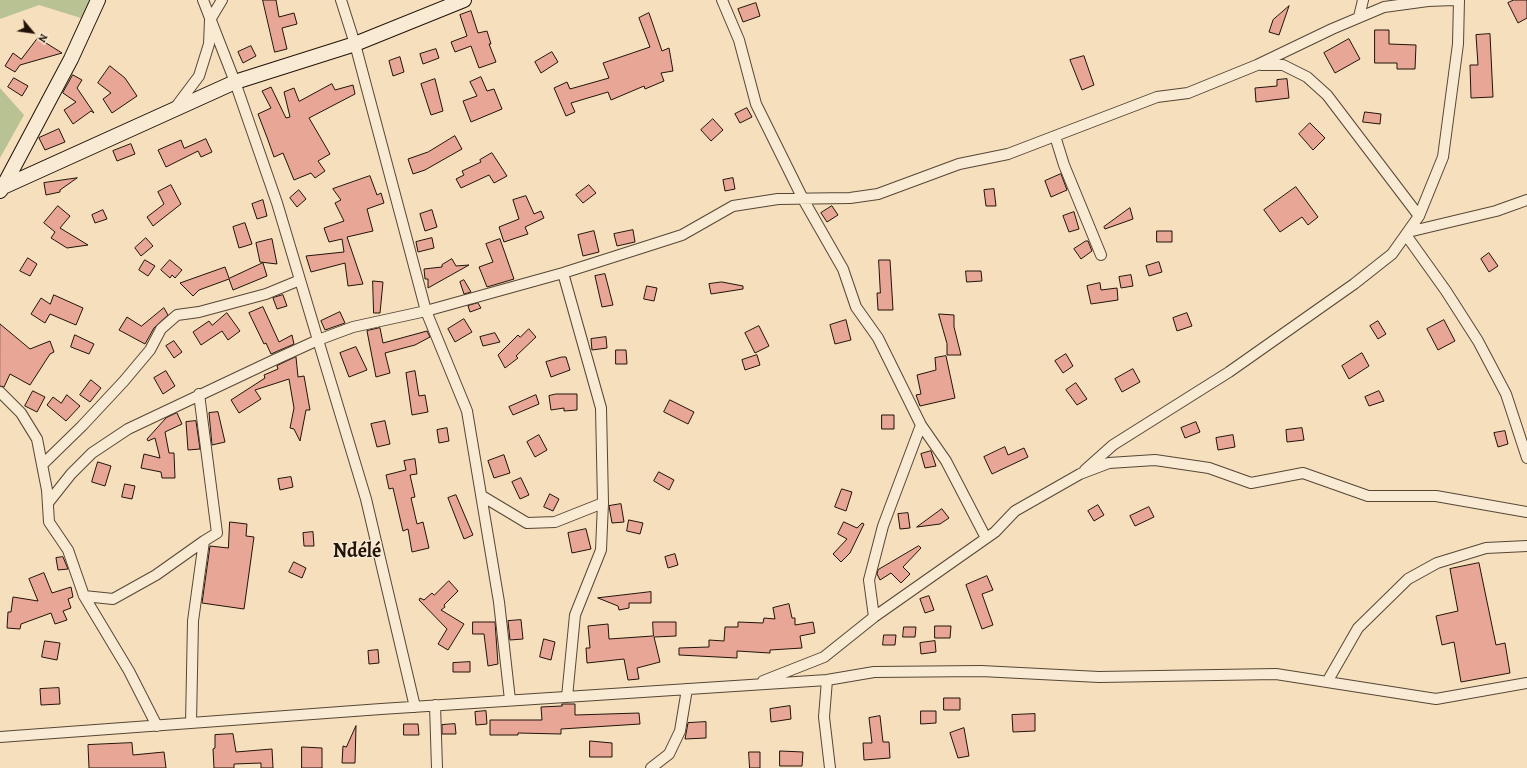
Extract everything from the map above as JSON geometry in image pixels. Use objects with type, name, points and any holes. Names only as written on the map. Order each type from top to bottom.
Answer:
[{"type":"main road","points":[[1,189],[71,59],[98,0]]},
{"type":"main road","points":[[1,189],[175,108],[235,82],[355,44],[464,0]]},
{"type":"street","points":[[203,0],[235,82],[277,203],[366,499],[415,707]]},
{"type":"street","points":[[175,108],[199,76],[209,44],[210,20],[222,0]]},
{"type":"street","points":[[341,0],[355,44],[426,311],[467,411],[499,602],[510,700]]},
{"type":"street","points":[[722,0],[739,40],[756,104],[803,198],[844,269],[856,307],[878,338],[920,425],[946,461],[986,538]]},
{"type":"street","points":[[1359,17],[1363,0]]},
{"type":"street","points":[[48,503],[71,474],[92,453],[128,429],[199,394],[318,340],[353,327],[426,311],[563,273],[682,235],[733,206],[778,199],[850,198],[878,194],[959,164],[1008,154],[1157,97],[1188,93],[1257,65],[1359,17],[1384,7],[1428,1],[1454,0]]},
{"type":"street","points":[[1080,474],[1113,445],[1229,372],[1354,284],[1392,254],[1419,216],[1443,157],[1458,44],[1459,0]]},
{"type":"street","points":[[1257,65],[1283,64],[1307,77],[1326,95],[1419,216]]},
{"type":"street","points":[[1055,136],[1064,165],[1101,255]]},
{"type":"street","points":[[1407,234],[1496,211],[1527,200]]},
{"type":"street","points":[[1407,234],[1478,341],[1506,394],[1527,458]]},
{"type":"street","points":[[563,273],[601,408],[603,502],[601,550],[575,615],[567,697]]},
{"type":"street","points":[[42,465],[82,426],[124,381],[150,350],[161,329],[177,315],[200,312],[266,294],[300,280]]},
{"type":"street","points":[[0,392],[21,413],[37,439],[48,503],[49,522],[68,550],[84,596],[129,671],[157,726]]},
{"type":"street","points":[[84,596],[113,599],[156,575],[217,533],[199,394]]},
{"type":"street","points":[[874,617],[869,580],[882,526],[920,425]]},
{"type":"street","points":[[753,684],[824,657],[874,617],[995,532],[1015,510],[1080,474],[1109,463],[1155,460],[1209,468],[1251,483],[1303,473],[1368,496],[1436,496],[1527,512]]},
{"type":"street","points":[[482,496],[527,523],[555,522],[603,502]]},
{"type":"street","points":[[191,723],[193,621],[204,541]]},
{"type":"street","points":[[1327,682],[1358,628],[1408,579],[1437,563],[1486,548],[1527,546]]},
{"type":"street","points":[[0,737],[435,705],[827,680],[874,672],[981,671],[1099,677],[1276,674],[1436,699],[1527,683]]},
{"type":"street","points":[[827,680],[824,717],[830,768]]},
{"type":"street","points":[[651,768],[670,754],[680,731],[687,689]]},
{"type":"street","points":[[435,705],[438,768]]},
{"type":"green space","points":[[0,0],[89,0],[81,18],[39,5],[0,19]]},
{"type":"green space","points":[[0,88],[24,115],[0,158]]},
{"type":"building","points":[[263,0],[276,0],[279,17],[294,13],[297,24],[282,28],[287,49],[275,52]]},
{"type":"building","points":[[1514,0],[1527,0],[1527,18],[1518,23],[1508,3]]},
{"type":"building","points":[[756,3],[760,16],[743,22],[738,9]]},
{"type":"building","points":[[1289,6],[1279,35],[1269,32],[1273,20]]},
{"type":"building","points":[[471,11],[478,33],[487,31],[491,44],[489,44],[496,62],[479,68],[471,46],[455,52],[451,42],[467,36],[460,15]]},
{"type":"building","points":[[649,13],[662,51],[669,48],[673,71],[661,73],[664,81],[645,89],[644,86],[611,100],[608,92],[571,103],[575,112],[566,116],[554,88],[567,82],[570,89],[609,78],[603,63],[650,47],[639,18]]},
{"type":"building","points":[[1375,30],[1389,30],[1389,44],[1416,45],[1415,69],[1397,69],[1397,63],[1375,63]]},
{"type":"building","points":[[1490,34],[1493,97],[1471,98],[1470,65],[1478,65],[1476,35]]},
{"type":"building","points":[[38,38],[62,53],[20,65],[15,72],[5,66],[13,53],[21,59]]},
{"type":"building","points":[[1349,39],[1360,59],[1335,73],[1324,53]]},
{"type":"building","points":[[251,46],[256,56],[243,63],[238,52]]},
{"type":"building","points":[[436,49],[439,58],[423,64],[420,54]]},
{"type":"building","points":[[552,52],[558,62],[541,73],[535,62]]},
{"type":"building","points":[[1084,56],[1094,85],[1082,90],[1070,60]]},
{"type":"building","points":[[400,57],[404,72],[393,76],[389,61]]},
{"type":"building","points":[[110,66],[125,78],[137,96],[112,113],[103,99],[111,93],[98,83]]},
{"type":"building","points":[[73,75],[82,80],[77,88],[94,113],[91,111],[73,124],[64,110],[76,102],[63,93]]},
{"type":"building","points":[[481,77],[487,91],[494,89],[502,109],[471,122],[463,101],[477,96],[470,82]]},
{"type":"building","points":[[14,78],[28,86],[22,96],[8,87]]},
{"type":"building","points":[[435,79],[443,111],[431,115],[421,84]]},
{"type":"building","points":[[1287,79],[1289,98],[1256,102],[1255,88],[1277,86],[1277,80]]},
{"type":"building","points":[[332,84],[335,90],[353,85],[355,94],[309,118],[330,154],[318,161],[325,171],[315,178],[311,173],[294,180],[283,153],[274,157],[258,114],[271,108],[262,91],[271,87],[286,118],[290,117],[284,92],[294,88],[299,101]]},
{"type":"building","points":[[747,108],[752,117],[740,123],[735,114]]},
{"type":"building","points":[[1365,112],[1381,114],[1380,124],[1363,122]]},
{"type":"building","points":[[713,119],[723,130],[711,141],[701,130]]},
{"type":"building","points":[[1310,123],[1325,138],[1313,150],[1299,134]]},
{"type":"building","points":[[59,129],[65,142],[45,150],[39,138]]},
{"type":"building","points":[[455,136],[462,149],[425,170],[413,174],[408,159],[428,152]]},
{"type":"building","points":[[206,139],[212,152],[201,157],[198,151],[166,167],[158,150],[181,140],[184,148]]},
{"type":"building","points":[[131,144],[135,154],[117,161],[113,151]]},
{"type":"building","points":[[492,153],[507,176],[494,183],[489,175],[461,188],[456,179],[464,175],[462,171],[481,162],[480,160]]},
{"type":"building","points":[[1061,174],[1067,190],[1051,197],[1045,181]]},
{"type":"building","points":[[370,176],[377,195],[381,193],[384,203],[367,209],[373,231],[347,237],[363,284],[348,286],[345,263],[311,272],[306,256],[344,252],[342,239],[329,242],[324,228],[344,221],[335,203],[341,200],[333,189]]},
{"type":"building","points":[[77,178],[60,190],[60,192],[46,195],[44,183]]},
{"type":"building","points":[[733,178],[735,189],[725,191],[723,180]]},
{"type":"building","points":[[171,185],[181,204],[153,226],[147,217],[164,204],[158,192]]},
{"type":"building","points":[[589,185],[596,193],[583,203],[576,195]]},
{"type":"building","points":[[1296,187],[1318,217],[1308,225],[1302,217],[1280,232],[1264,210]]},
{"type":"building","points":[[994,189],[996,206],[986,206],[984,190]]},
{"type":"building","points":[[299,190],[306,199],[297,207],[290,198]]},
{"type":"building","points":[[526,196],[534,214],[541,211],[544,218],[525,227],[528,234],[504,242],[499,227],[519,219],[513,200]]},
{"type":"building","points":[[263,200],[267,216],[257,219],[252,204]]},
{"type":"building","points":[[58,206],[70,216],[60,228],[88,245],[67,248],[51,238],[55,232],[44,223]]},
{"type":"building","points":[[832,206],[838,215],[827,222],[821,213]]},
{"type":"building","points":[[1130,208],[1133,219],[1105,229],[1104,227]]},
{"type":"building","points":[[103,210],[107,219],[95,223],[92,215]]},
{"type":"building","points":[[432,210],[437,227],[425,231],[420,214]]},
{"type":"building","points":[[1074,212],[1079,229],[1069,232],[1063,216]]},
{"type":"building","points":[[245,223],[252,244],[239,248],[233,227]]},
{"type":"building","points":[[633,230],[635,242],[617,246],[614,234]]},
{"type":"building","points":[[594,231],[599,252],[583,256],[578,235]]},
{"type":"building","points":[[1157,231],[1172,231],[1172,242],[1157,242]]},
{"type":"building","points":[[146,238],[153,246],[141,256],[135,248]]},
{"type":"building","points":[[432,238],[434,248],[418,252],[416,242]]},
{"type":"building","points":[[272,239],[277,264],[260,262],[256,243]]},
{"type":"building","points":[[500,239],[514,279],[487,287],[479,267],[493,262],[486,244]]},
{"type":"building","points":[[1088,241],[1092,251],[1081,259],[1074,249]]},
{"type":"building","points":[[1489,253],[1498,266],[1489,272],[1481,259]]},
{"type":"building","points":[[28,258],[37,264],[30,276],[20,271]]},
{"type":"building","points":[[452,259],[456,266],[469,265],[428,288],[428,279],[425,279],[424,269],[442,267],[442,265]]},
{"type":"building","points":[[145,260],[155,266],[148,276],[139,270]]},
{"type":"building","points":[[170,260],[182,270],[175,278],[172,275],[170,278],[161,270]]},
{"type":"building","points":[[879,260],[890,260],[893,310],[878,310],[877,293],[880,293]]},
{"type":"building","points":[[1159,262],[1162,272],[1149,276],[1146,266]]},
{"type":"building","points":[[263,263],[267,276],[233,290],[229,279],[199,290],[193,296],[180,283],[225,267],[229,278]]},
{"type":"building","points":[[966,271],[981,271],[982,281],[967,282]]},
{"type":"building","points":[[605,274],[613,305],[602,307],[595,276]]},
{"type":"building","points":[[1131,275],[1133,286],[1121,288],[1119,277]]},
{"type":"building","points":[[464,280],[471,292],[464,294],[460,282]]},
{"type":"building","points":[[373,281],[383,282],[380,313],[374,313]]},
{"type":"building","points":[[722,282],[743,286],[743,289],[711,294],[709,284]]},
{"type":"building","points":[[1100,283],[1101,290],[1117,288],[1118,300],[1091,304],[1087,286]]},
{"type":"building","points":[[647,286],[657,288],[654,301],[644,299]]},
{"type":"building","points":[[54,295],[83,308],[76,325],[50,314],[45,323],[31,314],[41,298],[50,304]]},
{"type":"building","points":[[283,295],[287,306],[277,309],[273,298]]},
{"type":"building","points":[[478,303],[481,308],[470,312],[468,306]]},
{"type":"building","points":[[263,307],[279,342],[292,335],[294,344],[271,354],[266,343],[264,344],[249,313]]},
{"type":"building","points":[[164,308],[168,315],[154,328],[145,344],[119,330],[127,317],[141,326]]},
{"type":"building","points":[[340,312],[345,323],[325,330],[321,321]]},
{"type":"building","points":[[227,313],[240,331],[228,340],[222,331],[201,345],[193,332],[209,321],[212,325]]},
{"type":"building","points":[[1187,313],[1192,326],[1177,331],[1173,318]]},
{"type":"building","points":[[939,314],[954,315],[954,327],[961,355],[947,355],[947,344]]},
{"type":"building","points":[[464,319],[472,332],[455,342],[448,329]]},
{"type":"building","points":[[846,320],[851,340],[835,344],[830,325]]},
{"type":"building","points":[[1444,320],[1455,341],[1438,350],[1427,329]]},
{"type":"building","points":[[1378,321],[1386,334],[1378,339],[1370,326]]},
{"type":"building","points":[[0,324],[30,349],[50,341],[54,352],[50,354],[30,385],[10,374],[4,387],[0,386]]},
{"type":"building","points":[[759,326],[769,346],[755,353],[745,333]]},
{"type":"building","points":[[380,328],[383,343],[427,331],[430,337],[415,345],[385,353],[390,373],[376,377],[367,331]]},
{"type":"building","points":[[529,329],[536,337],[516,356],[518,358],[505,368],[498,355],[518,335],[520,337]]},
{"type":"building","points":[[495,333],[500,342],[483,346],[480,337]]},
{"type":"building","points":[[75,335],[94,344],[89,354],[71,347]]},
{"type":"building","points":[[606,337],[607,348],[592,350],[591,339]]},
{"type":"building","points":[[174,341],[182,352],[174,358],[166,346]]},
{"type":"building","points":[[356,347],[367,370],[349,377],[340,353]]},
{"type":"building","points":[[616,350],[626,350],[627,364],[616,364]]},
{"type":"building","points":[[1362,353],[1369,366],[1349,379],[1342,366]]},
{"type":"building","points":[[1066,354],[1073,366],[1063,373],[1055,361]]},
{"type":"building","points":[[757,355],[760,365],[745,370],[742,360]]},
{"type":"building","points":[[946,356],[955,398],[920,406],[916,395],[921,394],[917,375],[936,370],[935,358]]},
{"type":"building","points":[[296,357],[298,377],[304,376],[310,410],[306,410],[300,441],[294,429],[290,428],[294,408],[289,379],[255,390],[261,399],[239,413],[231,400],[265,378],[264,375],[278,369],[277,366]]},
{"type":"building","points":[[566,357],[570,370],[551,377],[546,362]]},
{"type":"building","points":[[1133,369],[1140,382],[1122,392],[1115,379]]},
{"type":"building","points":[[166,371],[175,386],[163,394],[154,378]]},
{"type":"building","points":[[415,371],[419,396],[425,395],[428,412],[412,415],[406,373]]},
{"type":"building","points":[[91,380],[101,388],[90,402],[80,395]]},
{"type":"building","points":[[1076,383],[1087,399],[1077,405],[1066,390]]},
{"type":"building","points":[[33,391],[45,397],[37,412],[25,406]]},
{"type":"building","points":[[1379,391],[1384,401],[1369,406],[1365,397]]},
{"type":"building","points":[[556,394],[577,394],[577,410],[564,411],[564,408],[551,410],[549,396]]},
{"type":"building","points":[[67,395],[80,406],[66,421],[47,405],[53,397],[61,403]]},
{"type":"building","points":[[536,395],[539,404],[513,415],[509,407]]},
{"type":"building","points":[[670,400],[694,412],[688,424],[664,412]]},
{"type":"building","points":[[218,412],[225,442],[212,445],[209,413]]},
{"type":"building","points":[[177,413],[182,424],[165,432],[169,453],[174,453],[175,478],[162,478],[161,472],[141,468],[144,454],[160,458],[155,438],[148,441],[147,439],[166,418]]},
{"type":"building","points":[[882,415],[894,415],[894,429],[882,429]]},
{"type":"building","points":[[196,421],[200,449],[188,450],[186,422]]},
{"type":"building","points":[[385,421],[390,444],[377,447],[371,424]]},
{"type":"building","points":[[1196,422],[1200,432],[1185,438],[1181,428]]},
{"type":"building","points":[[447,428],[449,441],[439,443],[437,430]]},
{"type":"building","points":[[1302,428],[1304,440],[1287,442],[1286,430]]},
{"type":"building","points":[[1505,431],[1508,444],[1498,447],[1494,433]]},
{"type":"building","points":[[539,435],[547,450],[535,457],[527,442]]},
{"type":"building","points":[[1233,435],[1235,447],[1218,450],[1216,438]]},
{"type":"building","points":[[1005,447],[1008,455],[1024,448],[1028,457],[992,474],[984,457]]},
{"type":"building","points":[[931,451],[936,466],[925,468],[921,454]]},
{"type":"building","points":[[504,455],[510,473],[494,478],[488,461]]},
{"type":"building","points":[[415,459],[417,474],[410,475],[415,497],[411,498],[417,524],[423,522],[429,548],[412,552],[408,529],[403,531],[393,488],[389,489],[386,475],[406,470],[404,461]]},
{"type":"building","points":[[98,462],[111,466],[105,486],[92,482]]},
{"type":"building","points":[[659,472],[674,480],[669,490],[654,481]]},
{"type":"building","points":[[291,477],[293,487],[280,490],[278,479]]},
{"type":"building","points":[[521,478],[529,495],[520,499],[512,482]]},
{"type":"building","points":[[125,484],[135,486],[132,499],[122,497]]},
{"type":"building","points":[[842,489],[852,492],[846,511],[835,507]]},
{"type":"building","points":[[550,494],[559,499],[553,511],[544,507]]},
{"type":"building","points":[[456,495],[473,535],[464,539],[448,498]]},
{"type":"building","points":[[621,504],[624,522],[612,523],[609,506]]},
{"type":"building","points":[[1098,505],[1104,515],[1094,521],[1088,511]]},
{"type":"building","points":[[1149,507],[1154,517],[1135,526],[1130,516]]},
{"type":"building","points":[[942,509],[949,518],[940,524],[917,527]]},
{"type":"building","points":[[908,513],[910,528],[900,529],[898,514]]},
{"type":"building","points":[[629,520],[643,523],[640,534],[627,531]]},
{"type":"building","points":[[230,522],[247,524],[246,536],[254,537],[244,609],[202,603],[210,546],[228,548]]},
{"type":"building","points":[[844,522],[857,528],[862,523],[864,524],[850,553],[841,562],[833,554],[847,539],[838,534]]},
{"type":"building","points":[[586,529],[591,549],[572,553],[568,533]]},
{"type":"building","points":[[313,532],[314,546],[304,546],[303,533]]},
{"type":"building","points":[[919,546],[921,548],[903,567],[910,574],[901,583],[891,573],[880,580],[877,574],[878,570]]},
{"type":"building","points":[[675,554],[678,565],[668,568],[665,557]]},
{"type":"building","points":[[63,557],[68,569],[58,570],[56,558]]},
{"type":"building","points":[[294,562],[306,568],[302,578],[289,572]]},
{"type":"building","points":[[1479,563],[1496,645],[1505,643],[1510,673],[1461,682],[1454,642],[1442,645],[1436,616],[1458,611],[1450,569]]},
{"type":"building","points":[[44,573],[52,593],[71,587],[73,597],[68,599],[71,608],[63,611],[67,620],[55,624],[51,613],[21,624],[20,629],[7,628],[8,612],[11,612],[13,597],[38,601],[29,579]]},
{"type":"building","points":[[987,576],[993,590],[982,594],[993,625],[982,629],[966,585]]},
{"type":"building","points":[[449,581],[458,591],[441,610],[464,624],[448,650],[438,644],[447,629],[419,600],[420,598],[424,600],[432,593],[434,595]]},
{"type":"building","points":[[651,592],[651,603],[629,603],[629,608],[619,610],[618,606],[598,598]]},
{"type":"building","points":[[929,596],[934,610],[925,613],[920,599]]},
{"type":"building","points":[[789,604],[792,618],[795,618],[795,625],[813,622],[815,633],[800,636],[802,648],[770,650],[770,653],[737,651],[737,658],[679,655],[679,648],[709,647],[709,640],[724,641],[725,627],[738,627],[738,622],[763,623],[764,618],[775,619],[773,608]]},
{"type":"building","points":[[521,620],[523,639],[510,640],[508,621]]},
{"type":"building","points":[[473,622],[495,622],[498,664],[488,666],[484,634],[473,634]]},
{"type":"building","points":[[653,622],[676,622],[676,636],[654,637],[660,662],[637,668],[639,679],[628,680],[624,659],[587,663],[586,648],[590,648],[588,626],[608,624],[609,639],[653,636]]},
{"type":"building","points":[[935,626],[951,626],[950,638],[935,638]]},
{"type":"building","points":[[904,627],[916,627],[915,637],[903,637]]},
{"type":"building","points":[[884,635],[896,635],[895,645],[883,645]]},
{"type":"building","points":[[544,639],[555,642],[551,660],[540,657]]},
{"type":"building","points":[[45,641],[60,643],[57,660],[42,657]]},
{"type":"building","points":[[935,641],[936,652],[921,654],[920,643]]},
{"type":"building","points":[[378,650],[379,663],[369,664],[368,651]]},
{"type":"building","points":[[470,662],[470,672],[453,672],[453,663]]},
{"type":"building","points":[[59,688],[60,704],[41,705],[40,689]]},
{"type":"building","points":[[944,698],[960,698],[960,710],[944,710]]},
{"type":"building","points":[[562,704],[575,704],[575,715],[639,713],[640,724],[561,729],[561,734],[518,733],[518,735],[490,735],[490,720],[542,720],[541,707],[562,706]]},
{"type":"building","points":[[790,706],[791,719],[771,722],[770,709]]},
{"type":"building","points":[[486,711],[487,724],[476,725],[475,712]]},
{"type":"building","points":[[921,711],[936,711],[936,723],[921,724]]},
{"type":"building","points":[[1035,714],[1035,731],[1013,732],[1012,715]]},
{"type":"building","points":[[880,716],[883,742],[889,742],[890,758],[864,760],[863,743],[872,743],[869,718]]},
{"type":"building","points":[[706,722],[706,738],[685,739],[688,723]]},
{"type":"building","points":[[404,724],[418,724],[419,735],[404,735]]},
{"type":"building","points":[[455,724],[456,734],[442,734],[442,725]]},
{"type":"building","points":[[356,726],[355,763],[342,763],[343,746],[346,747]]},
{"type":"building","points":[[964,728],[969,756],[958,758],[950,733]]},
{"type":"building","points":[[233,734],[236,752],[272,749],[273,768],[261,768],[261,763],[234,764],[234,768],[214,768],[213,749],[215,748],[215,735]]},
{"type":"building","points":[[590,741],[612,743],[612,757],[590,757]]},
{"type":"building","points":[[132,743],[133,755],[164,752],[166,768],[89,768],[88,745]]},
{"type":"building","points":[[302,747],[322,748],[322,768],[302,768]]},
{"type":"building","points":[[780,751],[803,752],[802,766],[780,766]]},
{"type":"building","points":[[749,752],[760,752],[760,768],[750,768]]},
{"type":"district","name":"Ndélé","points":[[357,552]]}]
